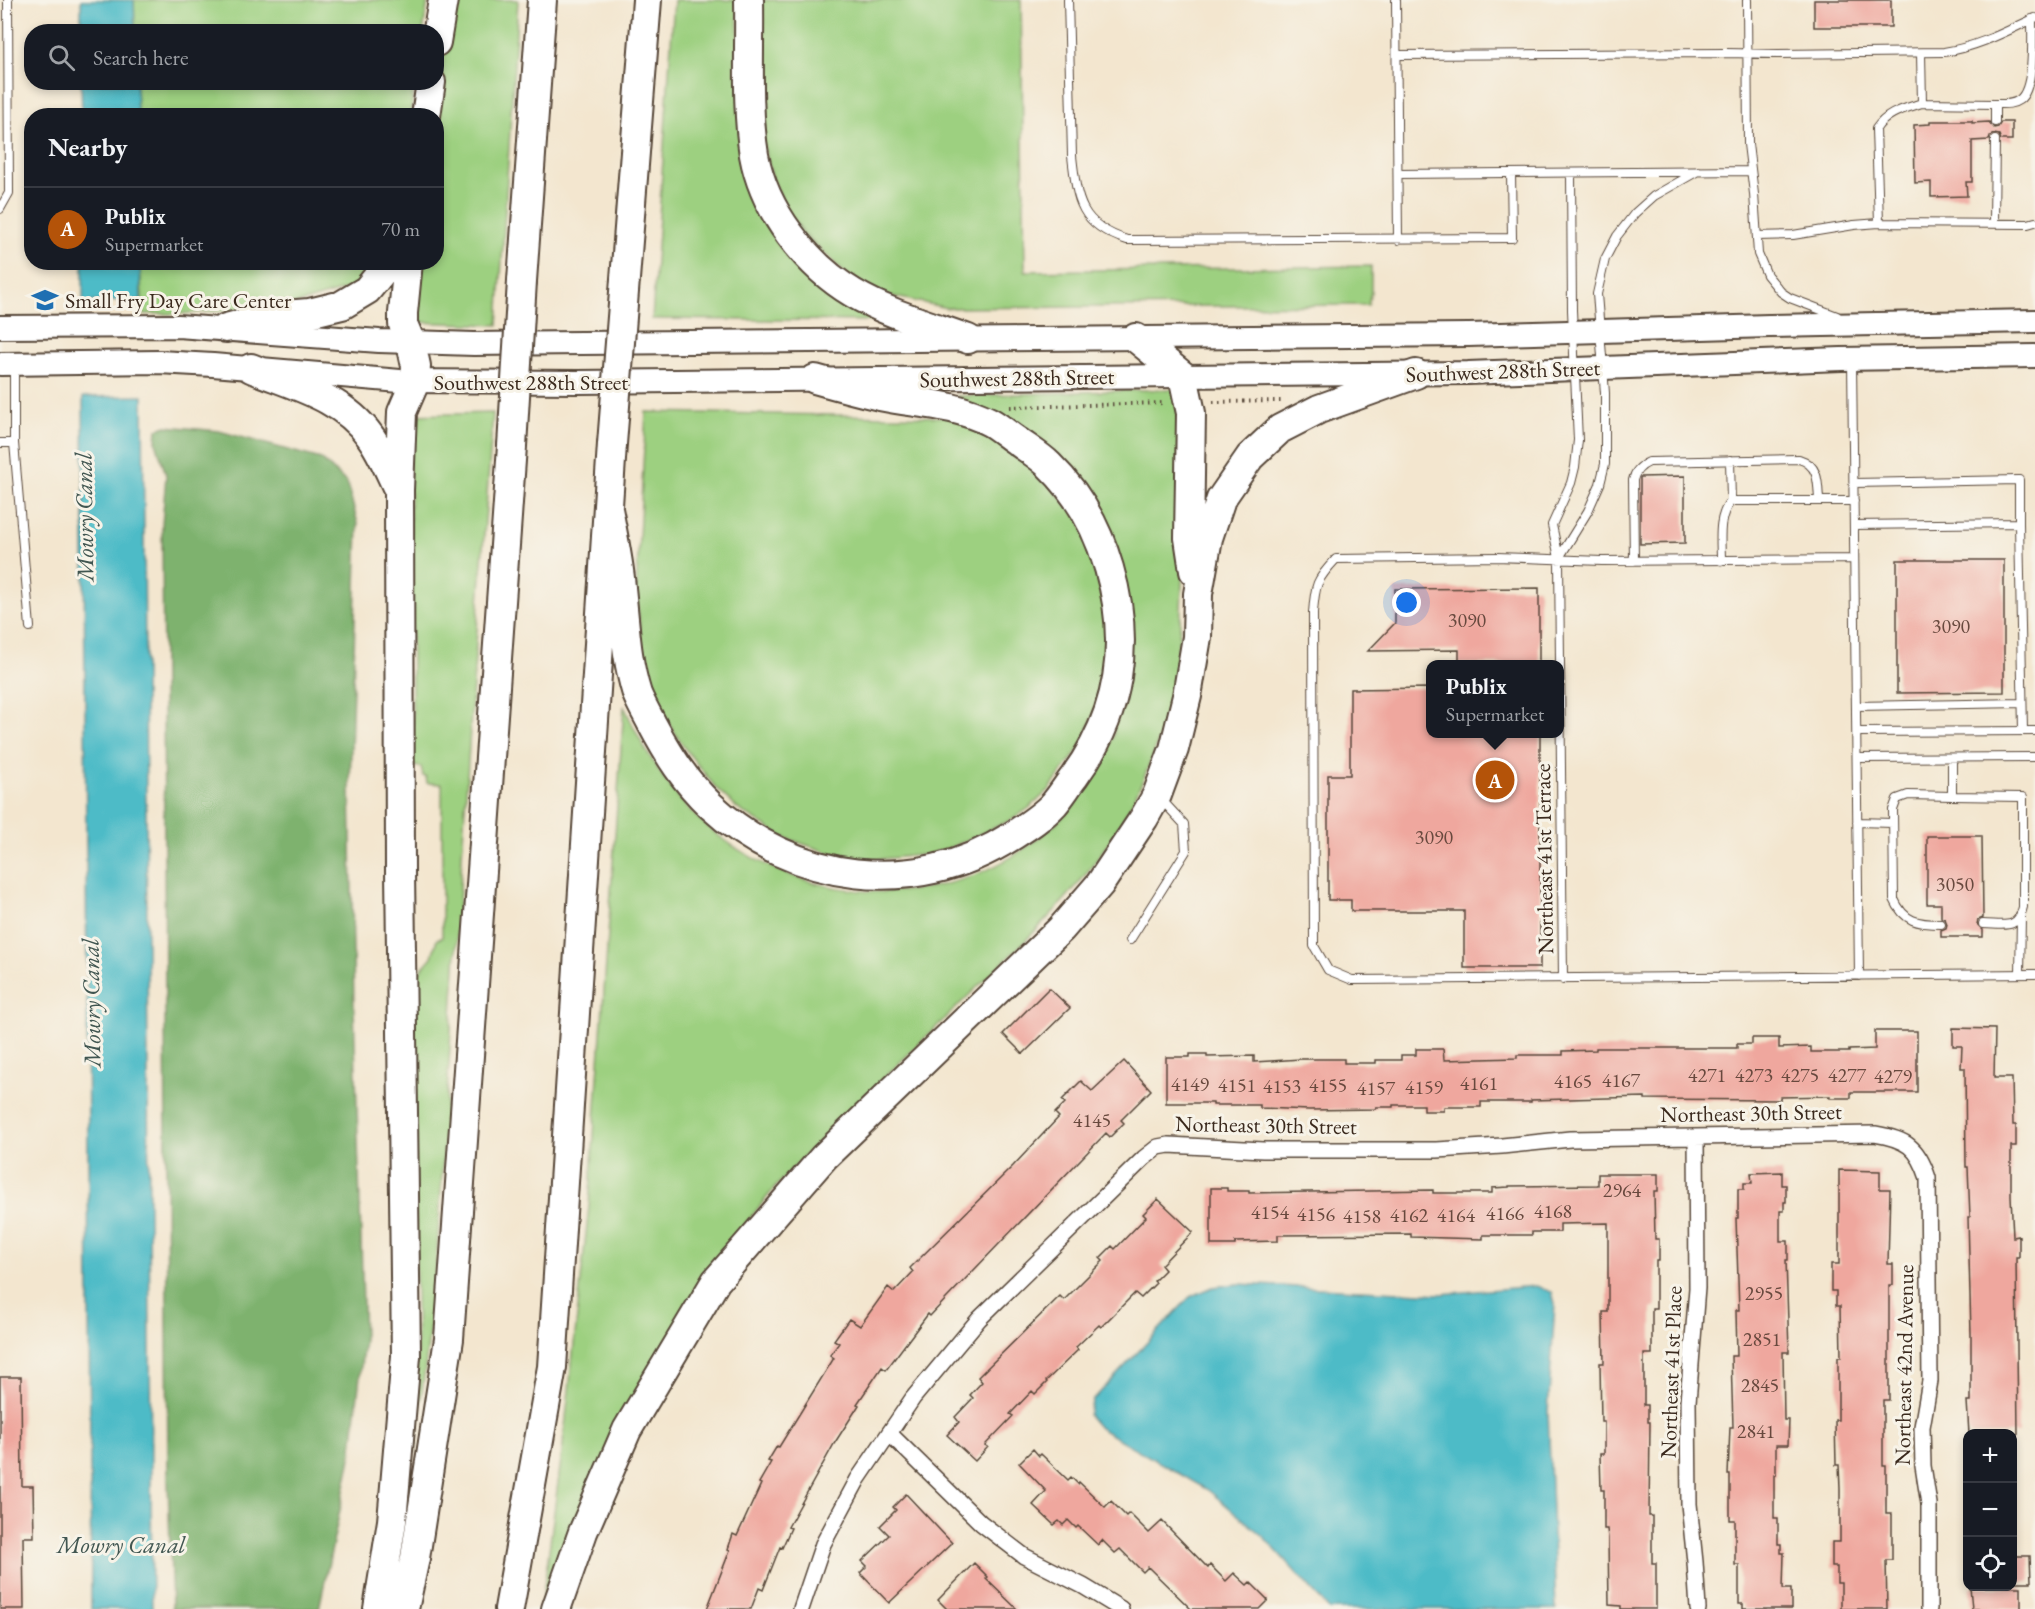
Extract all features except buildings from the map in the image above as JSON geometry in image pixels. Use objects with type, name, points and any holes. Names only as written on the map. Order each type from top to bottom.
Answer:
[{"type":"highway","points":[[439,24],[443,0]]},
{"type":"highway","points":[[404,1609],[415,1558],[449,1339],[542,0]]},
{"type":"highway","points":[[509,1609],[552,1367],[612,444],[646,0]]},
{"type":"highway","points":[[749,0],[750,123],[755,158],[765,192],[780,219],[800,248],[829,276],[854,293],[890,310],[968,339]]},
{"type":"highway","points":[[427,108],[429,90]]},
{"type":"highway","points":[[226,328],[273,315],[309,313],[342,305],[366,290],[383,270]]},
{"type":"highway","points":[[378,1609],[392,1521],[406,1356],[400,838],[399,490],[402,412],[415,382],[416,366],[411,343],[403,324],[402,313],[407,270]]},
{"type":"highway","points":[[1136,338],[1183,376],[1191,413],[1189,538],[1198,594]]},
{"type":"highway","points":[[250,368],[348,411],[370,435],[399,490]]},
{"type":"highway","points":[[556,1609],[583,1532],[627,1430],[716,1281],[824,1157],[1061,929],[1100,884],[1144,818],[1157,795],[1174,749],[1187,696],[1197,637],[1198,594],[1208,538],[1221,499],[1250,457],[1280,429],[1319,409],[1416,374]]},
{"type":"highway","points":[[608,509],[621,585],[625,641],[638,696],[671,760],[692,787],[725,819],[756,841],[792,859],[836,871],[865,875],[916,873],[956,864],[991,850],[1029,825],[1053,805],[1089,756],[1103,727],[1112,700],[1119,664],[1121,629],[1117,594],[1106,555],[1090,517],[1049,464],[991,422],[944,405],[882,397],[815,379]]},
{"type":"main road","name":"Southwest 288th Street","points":[[0,327],[162,325],[411,343],[497,344],[1469,335],[2035,321]]},
{"type":"main road","name":"Southwest 288th Street","points":[[7,364],[159,362],[415,382],[578,382],[1416,374],[1852,358],[2035,356]]},
{"type":"street","name":"Northeast 30th Street","points":[[801,1609],[823,1544],[858,1479],[913,1398],[979,1319],[1158,1147],[1169,1144],[1263,1150],[1437,1150],[1570,1139],[1875,1134],[1893,1137]]},
{"type":"street","name":"Northeast 41st Place","points":[[1696,1137],[1697,1288],[1688,1402],[1689,1504],[1698,1609]]},
{"type":"street","name":"Northeast 42nd Avenue","points":[[1893,1137],[1910,1145],[1922,1161],[1928,1178],[1930,1380],[1922,1427],[1923,1466],[1929,1504],[1929,1609]]},
{"type":"street","points":[[890,1433],[981,1523],[1024,1556],[1083,1586],[1121,1609]]},
{"type":"lane","points":[[0,209],[9,193],[8,0]]},
{"type":"lane","points":[[1068,0],[1072,156],[1075,182],[1078,197],[1094,224],[1110,234],[1127,240],[1512,238],[1511,173]]},
{"type":"lane","points":[[1396,0],[1398,240]]},
{"type":"lane","points":[[1747,0],[1748,144],[1758,254],[1761,264],[1773,285],[1790,298],[1857,324]]},
{"type":"lane","points":[[1397,55],[1921,53],[1965,49],[1984,43],[2034,19]]},
{"type":"lane","points":[[1879,223],[1876,129],[1882,121],[1892,113],[1922,103],[1995,104],[2012,103],[2021,98],[2026,90],[2034,19]]},
{"type":"lane","points":[[1921,53],[1922,103]]},
{"type":"lane","points":[[1995,104],[1995,122]]},
{"type":"lane","points":[[1994,223],[1995,140]]},
{"type":"lane","points":[[1559,558],[1588,511],[1603,472],[1605,412],[1598,284],[1605,259],[1617,236],[1635,213],[1654,196],[1698,171]]},
{"type":"lane","points":[[1398,174],[1751,171]]},
{"type":"lane","name":"Northeast 41st Terrace","points":[[1560,660],[1559,558],[1552,525],[1571,483],[1577,454],[1571,173]]},
{"type":"lane","points":[[1757,236],[1793,235],[1879,223],[2028,224],[2035,222]]},
{"type":"lane","points":[[1852,358],[1859,976]]},
{"type":"lane","points":[[7,364],[30,627]]},
{"type":"lane","points":[[0,443],[14,443]]},
{"type":"lane","points":[[1634,561],[1633,480],[1642,465],[1657,461],[1791,458],[1806,461],[1812,465],[1817,474],[1819,501]]},
{"type":"lane","points":[[1721,561],[1721,525],[1724,510],[1731,501],[1730,460]]},
{"type":"lane","points":[[1854,483],[2019,480],[2023,731]]},
{"type":"lane","points":[[1731,501],[1854,501]]},
{"type":"lane","points":[[1854,525],[2019,523]]},
{"type":"lane","points":[[1854,559],[1634,561],[1497,556],[1336,559],[1324,571],[1315,588],[1313,613],[1314,946],[1328,970],[1352,980],[1563,980],[2035,974]]},
{"type":"lane","points":[[1856,706],[2022,703]]},
{"type":"lane","points":[[1857,732],[2035,731]]},
{"type":"lane","name":"Northeast 41st Terrace","points":[[1561,738],[1563,980]]},
{"type":"lane","points":[[1857,758],[2035,758]]},
{"type":"lane","points":[[1952,759],[1952,796]]},
{"type":"lane","points":[[1130,940],[1186,851],[1184,824],[1157,795]]},
{"type":"lane","points":[[1941,924],[1922,924],[1900,911],[1894,899],[1893,810],[1897,799],[1908,795],[2023,797],[2024,907],[2021,917],[2018,922],[2010,924],[1983,924]]},
{"type":"lane","points":[[1857,822],[1893,823]]},
{"type":"lane","points":[[2020,974],[2021,917]]},
{"type":"path","points":[[1206,403],[1292,401]]},
{"type":"path","points":[[1003,408],[1169,403]]},
{"type":"green space","points":[[134,0],[428,0],[424,24],[135,24]]},
{"type":"green space","points":[[452,0],[518,0],[498,325],[412,322],[413,270],[444,270],[444,108],[436,108],[439,90],[444,90],[444,54]]},
{"type":"green space","points":[[674,0],[737,0],[744,159],[874,321],[652,319]]},
{"type":"green space","points":[[757,0],[1021,0],[1025,271],[1371,266],[1371,292],[1368,305],[947,308],[882,294],[847,275],[791,220],[773,180],[761,138]]},
{"type":"green space","points":[[136,90],[414,90],[411,108],[137,108]]},
{"type":"green space","points":[[140,270],[371,270],[363,284],[294,305],[180,314],[143,314]]},
{"type":"green space","points":[[1173,389],[1177,396],[1182,541],[1178,649],[1173,685],[1161,732],[1144,778],[1122,822],[1066,899],[808,1152],[772,1191],[728,1246],[550,1605],[542,1603],[563,1445],[589,1206],[624,706],[657,768],[690,810],[737,849],[775,869],[816,883],[858,891],[901,891],[944,885],[985,871],[1024,849],[1066,814],[1078,800],[1113,737],[1114,719],[1100,516],[957,396]]},
{"type":"green space","points":[[646,412],[952,417],[1028,458],[1080,520],[1109,618],[1103,690],[1082,745],[1049,790],[1013,819],[954,846],[930,854],[882,859],[856,858],[830,853],[783,837],[738,809],[716,788],[683,746],[667,720],[649,675],[642,647],[636,591]]},
{"type":"green space","points":[[493,413],[472,698],[435,1284],[415,1452],[413,1452],[417,1382],[413,992],[417,974],[432,957],[437,939],[442,938],[442,784],[427,783],[421,767],[413,766],[409,415]]},
{"type":"green space","points":[[166,426],[219,431],[321,459],[347,483],[358,524],[350,784],[364,1339],[351,1458],[319,1609],[172,1609],[168,1481],[162,525],[166,475],[156,442],[157,429]]},
{"type":"water","points":[[81,0],[134,0],[135,24],[81,24]]},
{"type":"water","points":[[81,90],[136,90],[137,108],[82,108]]},
{"type":"water","points":[[83,270],[140,270],[141,300],[83,302]]},
{"type":"water","name":"Mowry Canal","points":[[143,396],[152,1609],[91,1609],[83,397]]},
{"type":"water","points":[[1238,1284],[1441,1294],[1536,1286],[1552,1292],[1555,1304],[1548,1412],[1556,1609],[1329,1609],[1263,1536],[1208,1490],[1099,1428],[1088,1415],[1093,1400],[1190,1297],[1213,1287]]},
{"type":"place","name":"Small Fry Day Care Center","points":[[45,300]]},
{"type":"place","name":"Publix","points":[[1495,780]]}]
